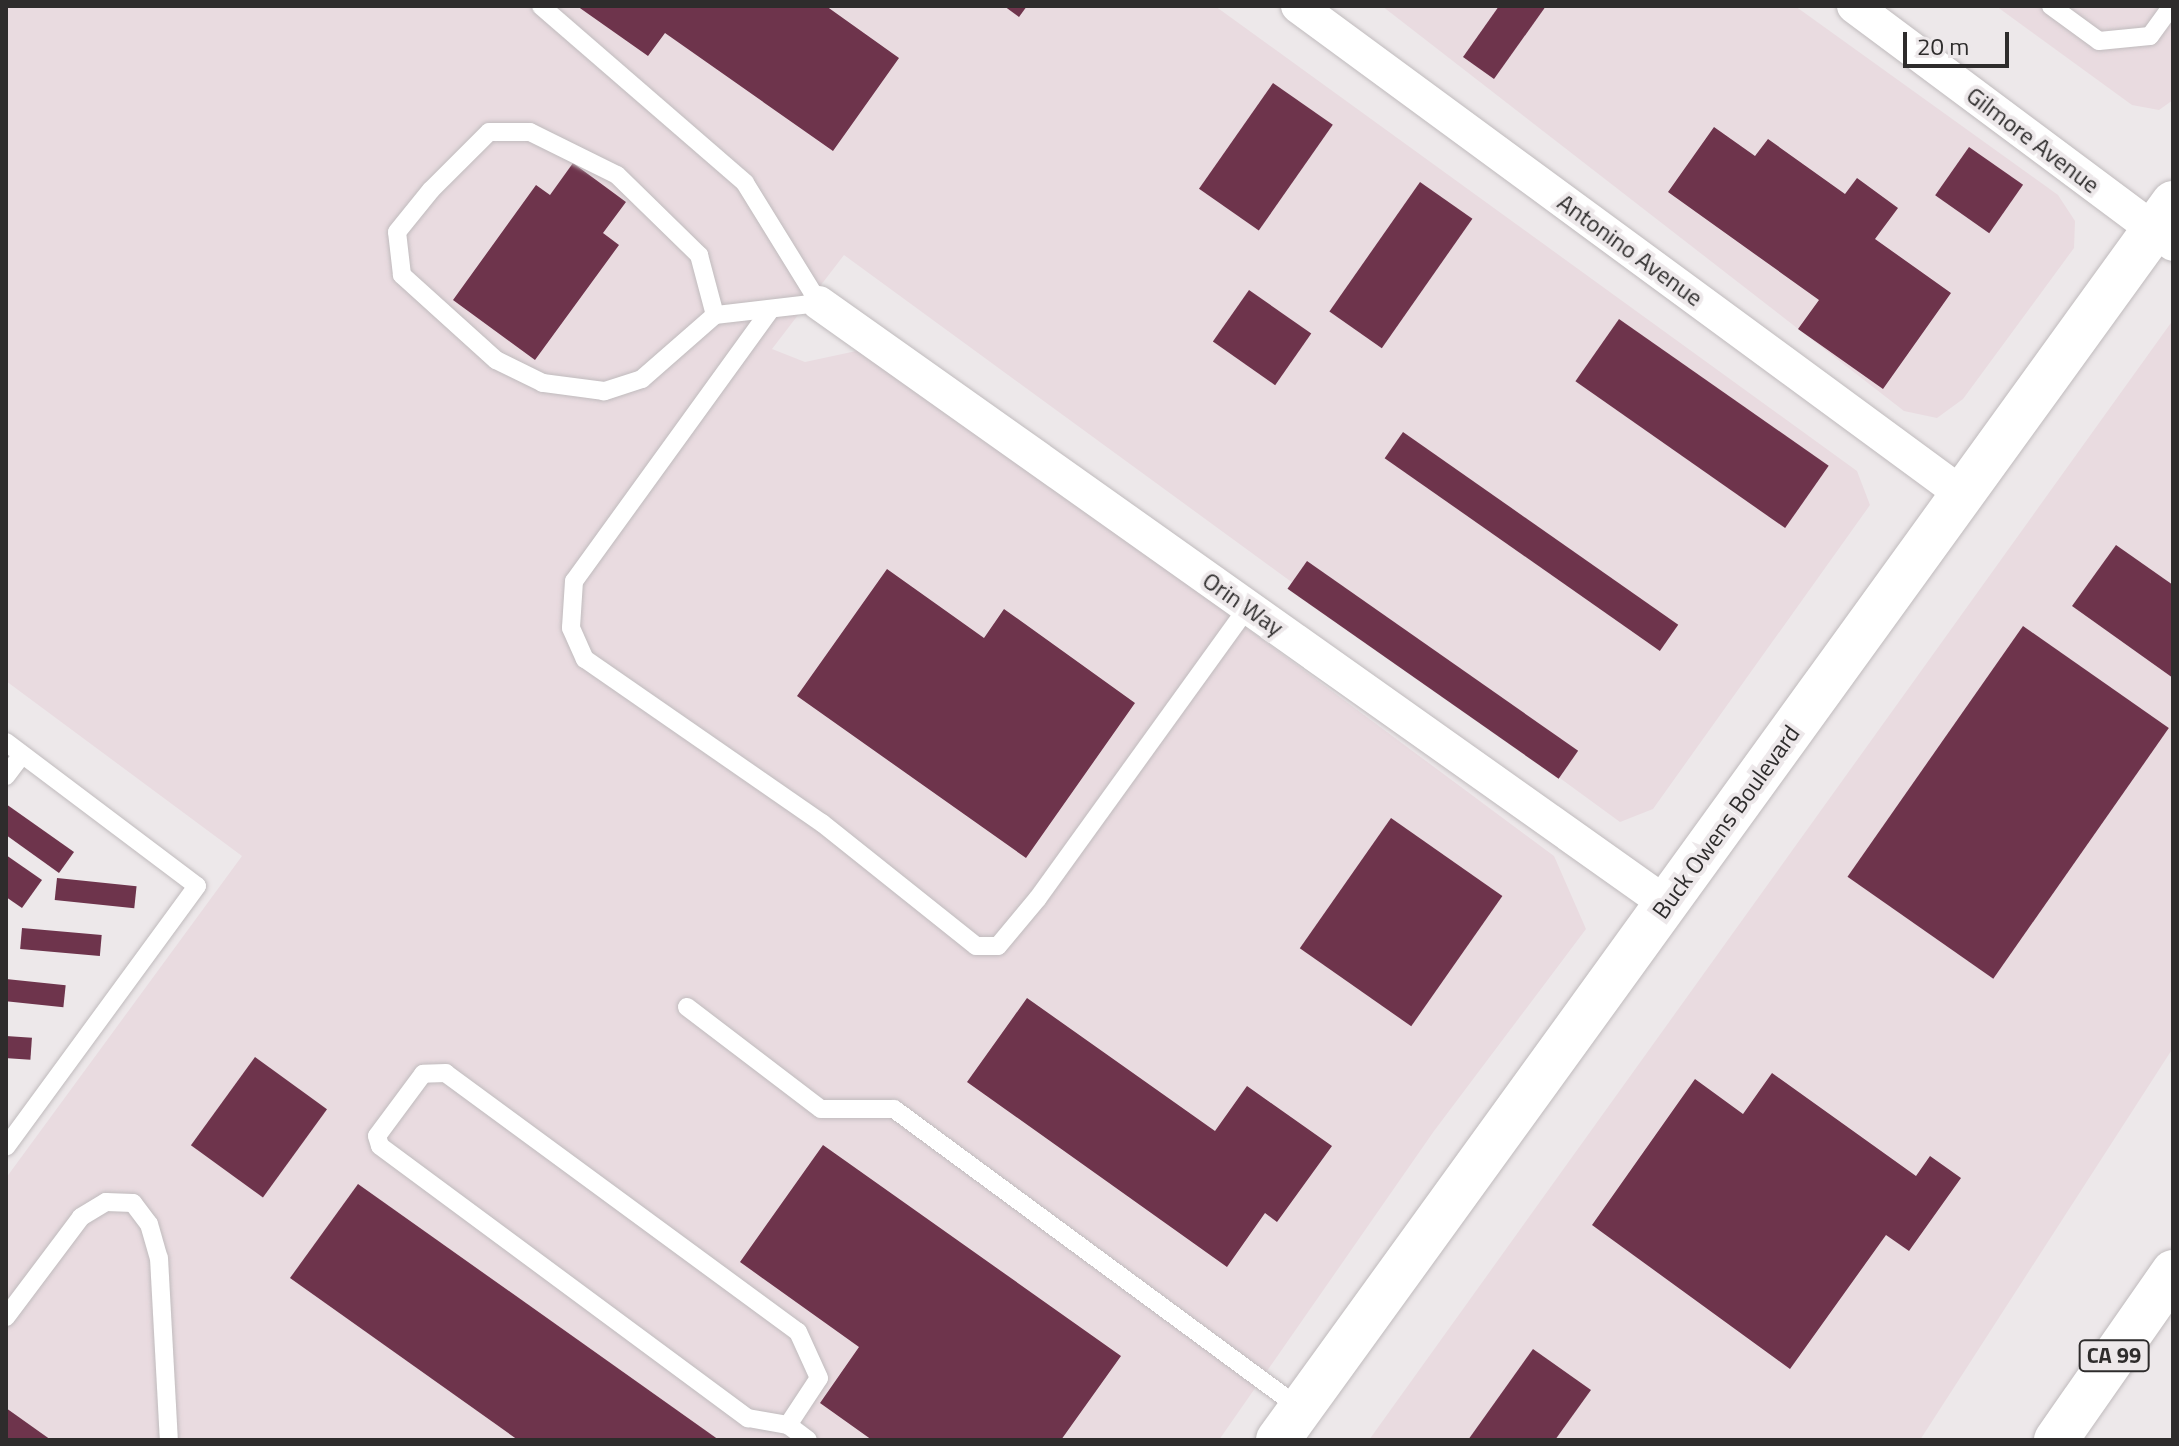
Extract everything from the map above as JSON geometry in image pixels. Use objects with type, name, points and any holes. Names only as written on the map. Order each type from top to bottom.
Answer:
[{"type":"main road","name":"Buck Owens Boulevard","points":[[1289,1424],[1962,494],[2166,226]]},
{"type":"main road","name":"CA 99","points":[[2056,1440],[2173,1272]]},
{"type":"street","name":"Antonino Avenue","points":[[1298,6],[1962,494]]},
{"type":"street","name":"Gilmore Avenue","points":[[1857,7],[2166,226]]},
{"type":"street","name":"Orin Way","points":[[819,303],[1667,904]]},
{"type":"lane","points":[[541,6],[745,183],[819,303],[715,315],[642,379],[604,391],[543,383],[496,360],[402,275],[397,232],[489,132],[530,132],[617,175],[699,255],[715,315]]},
{"type":"lane","points":[[2051,6],[2099,41],[2150,36],[2172,6]]},
{"type":"lane","points":[[771,309],[574,581],[571,628],[585,659],[822,823],[976,946],[998,946],[1038,898],[1248,607]]},
{"type":"lane","points":[[6,742],[197,886],[6,1147]]},
{"type":"lane","points":[[6,776],[22,755]]},
{"type":"lane","points":[[687,1007],[821,1109],[894,1109],[1289,1424]]},
{"type":"lane","points":[[788,1425],[819,1378],[798,1332],[446,1073],[423,1074],[377,1136],[380,1146],[748,1418],[788,1425],[808,1440]]},
{"type":"lane","points":[[6,1317],[81,1217],[106,1202],[133,1203],[149,1224],[159,1258],[169,1440]]},
{"type":"shaded area","points":[[6,6],[1215,6],[1857,471],[1870,505],[1653,809],[1620,822],[844,255],[772,349],[805,362],[861,350],[879,355],[1554,856],[1586,929],[1434,1131],[1219,1440],[6,1440],[6,1178],[242,856],[6,681]]},
{"type":"shaded area","points":[[1382,6],[1795,6],[2058,195],[2075,221],[2074,248],[1963,399],[1937,418],[1904,411]]},
{"type":"shaded area","points":[[1996,6],[2173,6],[2173,100],[2159,110],[2132,105]]},
{"type":"shaded area","points":[[2173,320],[2173,1048],[1920,1440],[1369,1440]]},
{"type":"building","points":[[577,6],[826,6],[899,58],[833,151],[665,33],[648,56]]},
{"type":"building","points":[[1004,6],[1027,6],[1019,17]]},
{"type":"building","points":[[1499,6],[1546,6],[1494,79],[1463,57]]},
{"type":"building","points":[[1273,83],[1333,125],[1259,231],[1199,189]]},
{"type":"building","points":[[1714,127],[1755,156],[1768,139],[1845,194],[1857,178],[1898,208],[1875,239],[1951,293],[1883,389],[1798,329],[1819,300],[1668,192]]},
{"type":"building","points":[[1969,147],[2023,185],[1989,233],[1935,195]]},
{"type":"building","points":[[573,163],[626,202],[603,233],[619,245],[535,360],[453,300],[536,185],[550,195]]},
{"type":"building","points":[[1420,182],[1472,219],[1382,348],[1329,311]]},
{"type":"building","points":[[1249,290],[1311,334],[1275,385],[1213,342]]},
{"type":"building","points":[[1619,319],[1829,466],[1785,528],[1575,381]]},
{"type":"building","points":[[1403,432],[1678,625],[1660,651],[1385,458]]},
{"type":"building","points":[[2116,545],[2173,585],[2173,678],[2072,606]]},
{"type":"building","points":[[1307,561],[1578,751],[1559,779],[1287,589]]},
{"type":"building","points":[[887,569],[984,638],[1004,609],[1135,703],[1026,858],[797,696]]},
{"type":"building","points":[[2023,626],[2169,728],[1993,979],[1847,877]]},
{"type":"building","points":[[6,804],[74,852],[59,873],[6,835]]},
{"type":"building","points":[[1391,818],[1502,896],[1411,1026],[1300,948]]},
{"type":"building","points":[[6,855],[42,880],[22,908],[6,897]]},
{"type":"building","points":[[57,878],[137,886],[134,908],[55,900]]},
{"type":"building","points":[[22,928],[102,935],[100,956],[20,949]]},
{"type":"building","points":[[6,979],[66,985],[63,1007],[6,1001]]},
{"type":"building","points":[[1027,998],[1215,1131],[1247,1086],[1332,1146],[1277,1222],[1265,1213],[1227,1267],[967,1082]]},
{"type":"building","points":[[6,1036],[32,1038],[30,1060],[6,1058]]},
{"type":"building","points":[[255,1057],[327,1109],[263,1197],[191,1145]]},
{"type":"building","points":[[1772,1073],[1916,1176],[1930,1156],[1961,1178],[1909,1251],[1886,1235],[1790,1369],[1592,1225],[1695,1079],[1743,1114]]},
{"type":"building","points":[[823,1145],[1121,1356],[1061,1440],[872,1440],[820,1403],[859,1347],[740,1262]]},
{"type":"building","points":[[358,1184],[719,1440],[518,1440],[290,1278]]},
{"type":"building","points":[[1533,1349],[1591,1390],[1555,1440],[1468,1440]]},
{"type":"building","points":[[6,1408],[51,1440],[6,1440]]}]
